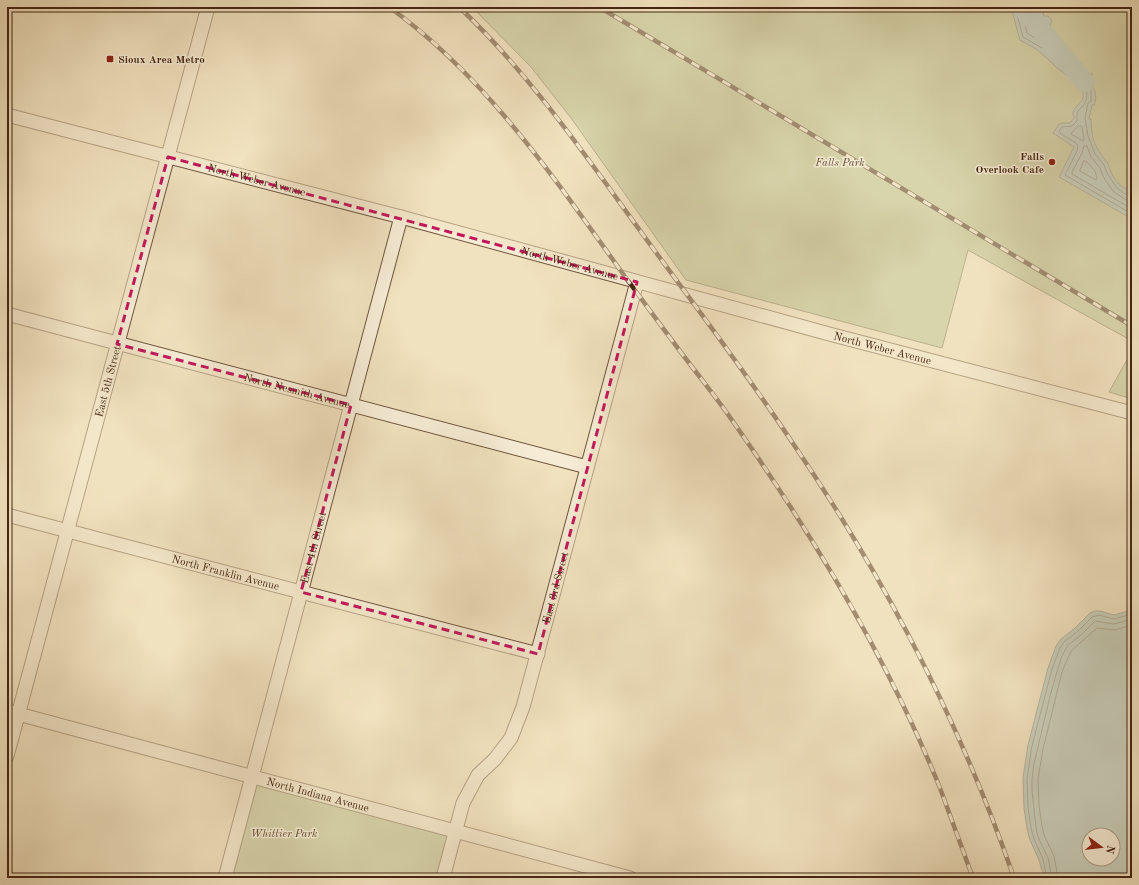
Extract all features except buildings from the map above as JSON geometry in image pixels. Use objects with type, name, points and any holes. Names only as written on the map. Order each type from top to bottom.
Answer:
[{"type":"street","name":"East 5th Street","points":[[7,756],[13,713],[67,531],[208,7]]},
{"type":"street","name":"North Weber Avenue","points":[[7,115],[402,217],[833,335],[1132,413]]},
{"type":"street","name":"East 4th Street","points":[[225,878],[402,217]]},
{"type":"street","name":"East 3rd Street","points":[[443,878],[463,803],[473,783],[481,772],[506,746],[516,728],[523,707],[637,282]]},
{"type":"street","name":"North Nesmith Avenue","points":[[7,314],[587,467]]},
{"type":"street","name":"North Franklin Avenue","points":[[7,515],[538,654]]},
{"type":"street","name":"North Indiana Avenue","points":[[13,713],[630,878]]},
{"type":"highlighted area","points":[[168,157],[637,282],[538,654],[301,592],[351,405],[117,344]]},
{"type":"green space","name":"Falls Park","points":[[472,7],[1132,7],[1132,341],[968,250],[942,348],[686,280],[571,118],[531,67]]},
{"type":"green space","points":[[1132,351],[1132,399],[1109,392]]},
{"type":"green space","name":"Whittier Park","points":[[252,777],[455,832],[443,878],[225,878]]},
{"type":"water","points":[[1011,7],[1038,7],[1043,11],[1044,16],[1048,16],[1052,20],[1046,37],[1048,39],[1047,45],[1050,46],[1050,49],[1066,62],[1070,61],[1083,75],[1092,73],[1092,85],[1096,98],[1094,105],[1092,105],[1089,119],[1091,119],[1094,142],[1099,152],[1108,163],[1112,174],[1118,183],[1132,193],[1132,219],[1059,177],[1074,147],[1053,133],[1060,123],[1070,123],[1074,118],[1074,110],[1082,101],[1083,93],[1076,82],[1057,68],[1036,49],[1020,40]]},
{"type":"water","points":[[1132,610],[1132,878],[1044,878],[1039,860],[1030,840],[1024,808],[1023,778],[1028,745],[1048,668],[1056,646],[1061,639],[1090,613],[1100,611],[1114,615]]},
{"type":"waterway","points":[[1022,7],[1085,82]]},
{"type":"railway","points":[[389,7],[425,35],[458,66],[489,98],[518,133],[546,168],[720,403],[764,466],[793,510],[848,600],[897,693],[920,740],[940,788],[973,878]]},
{"type":"railway","points":[[459,7],[513,64],[562,124],[742,370],[826,493],[889,599],[945,708],[970,764],[1014,878]]},
{"type":"railway","points":[[599,7],[1132,326]]},
{"type":"place","name":"Sioux Area Metro","points":[[110,59]]},
{"type":"place","name":"Falls Overlook Cafe","points":[[1052,162]]}]
